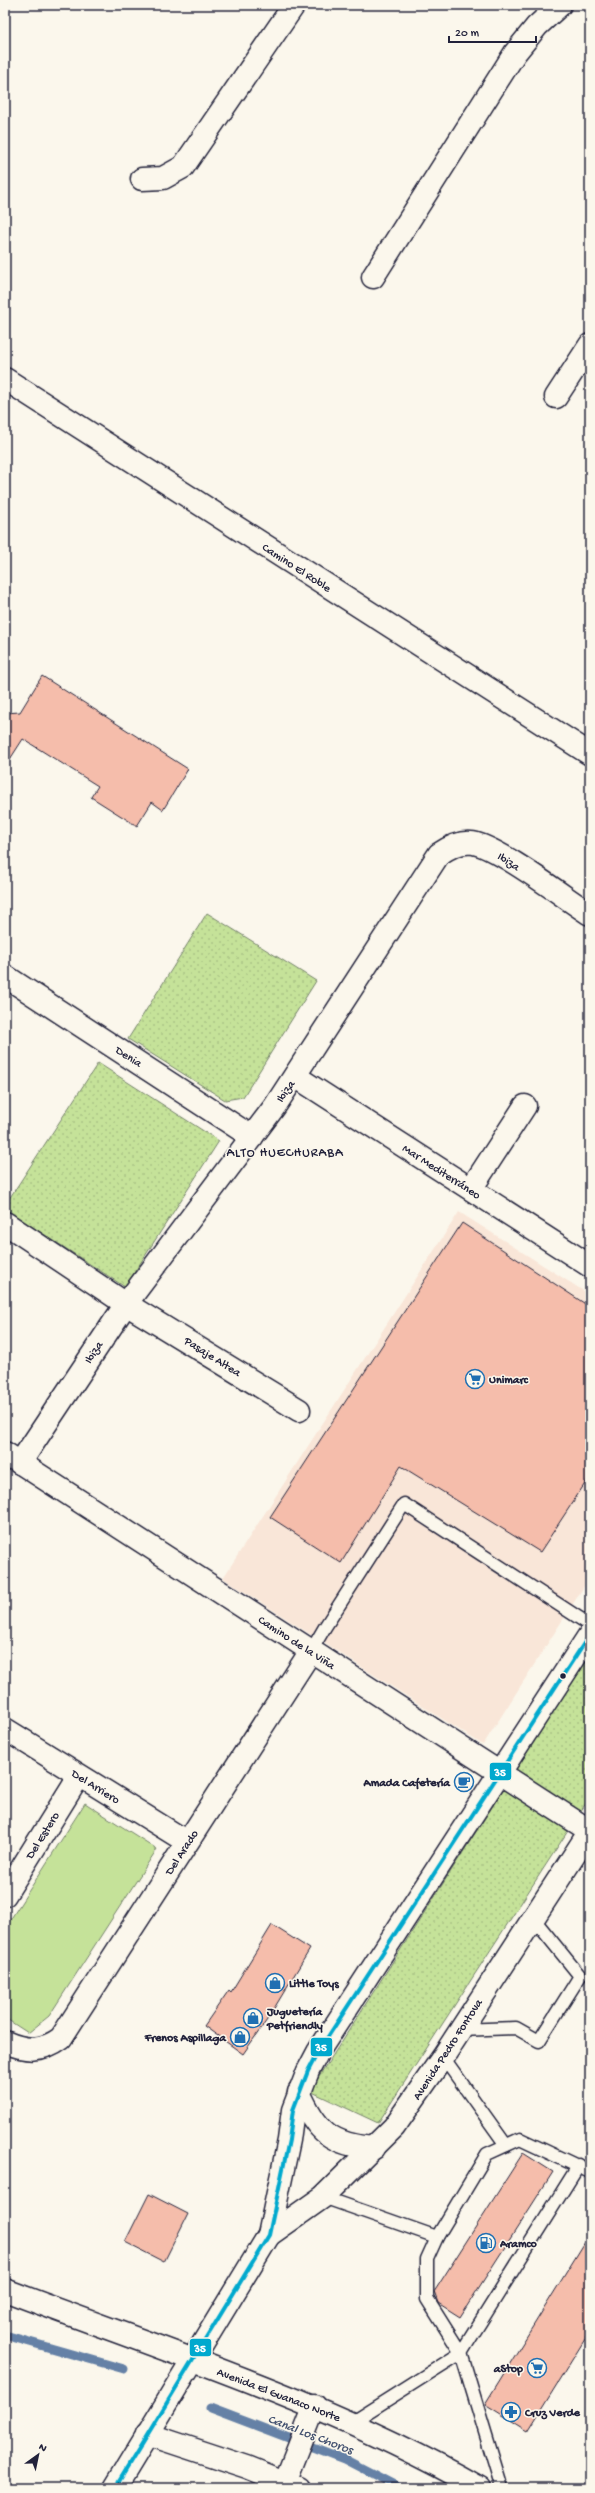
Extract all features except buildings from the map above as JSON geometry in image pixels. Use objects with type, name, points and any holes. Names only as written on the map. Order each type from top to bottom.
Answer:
[{"type":"street","points":[[373,277],[515,53],[537,26],[560,5]]},
{"type":"street","points":[[142,179],[163,178],[183,167],[288,7]]},
{"type":"street","points":[[556,397],[590,345]]},
{"type":"street","name":"Camino El Roble","points":[[5,379],[590,754]]},
{"type":"street","name":"Ibiza","points":[[13,1458],[126,1304],[252,1137],[295,1076],[431,863],[449,847],[460,843],[482,845],[590,914]]},
{"type":"street","name":"Denia","points":[[5,976],[252,1137]]},
{"type":"street","name":"Mar Mediterráneo","points":[[295,1076],[590,1266]]},
{"type":"street","points":[[471,1189],[524,1106]]},
{"type":"street","points":[[5,1223],[126,1304]]},
{"type":"street","name":"Pasaje Altea","points":[[126,1304],[299,1410]]},
{"type":"street","name":"Camino de la Viña","points":[[13,1458],[590,1831]]},
{"type":"street","name":"Avenida Pedro Fontova","points":[[115,2488],[269,2235],[289,2140],[293,2110],[299,2092],[318,2052],[590,1634]]},
{"type":"street","name":"Del Arado","points":[[5,2042],[27,2049],[45,2047],[61,2038],[311,1651]]},
{"type":"street","name":"Del Arriero","points":[[5,1729],[187,1842]]},
{"type":"street","name":"Del Estero","points":[[5,1895],[79,1776]]},
{"type":"street","name":"Avenida Pedro Fontova","points":[[269,2235],[323,2196],[394,2127],[443,2057],[459,2030],[590,1831]]},
{"type":"street","points":[[299,2092],[318,2128],[334,2139],[354,2146],[374,2148]]},
{"type":"street","name":"Avenida El Guanaco Norte","points":[[5,2290],[192,2361],[312,2416],[352,2422],[479,2488]]},
{"type":"street","points":[[147,2434],[247,2467],[292,2485],[294,2460],[312,2416]]},
{"type":"lane","points":[[311,1651],[404,1504],[590,1625]]},
{"type":"lane","points":[[459,2030],[516,2028],[539,2041],[580,1976],[533,1918]]},
{"type":"lane","points":[[443,2057],[506,2145]]},
{"type":"lane","points":[[502,2488],[461,2353],[427,2299],[427,2259],[437,2237],[487,2154],[520,2139],[579,2165],[590,2172]]},
{"type":"lane","points":[[352,2422],[461,2353],[579,2165]]},
{"type":"lane","points":[[323,2196],[437,2237]]},
{"type":"shaded area","points":[[459,1212],[590,1295],[590,1577],[483,1745],[223,1578]]},
{"type":"green space","points":[[207,913],[316,981],[243,1097],[225,1100],[128,1039]]},
{"type":"green space","points":[[98,1063],[219,1141],[125,1287],[5,1209],[5,1205]]},
{"type":"green space","points":[[590,1654],[590,1797],[378,2123],[310,2091]]},
{"type":"green space","points":[[85,1803],[157,1849],[49,2016],[28,2033],[5,2018],[5,1928]]},
{"type":"waterway","name":"Canal Los Choros","points":[[5,2335],[124,2369]]},
{"type":"waterway","name":"Canal Los Choros","points":[[210,2408],[344,2459],[400,2488]]},
{"type":"transit line","name":"35","points":[[115,2488],[269,2235],[289,2140],[293,2110],[308,2071],[318,2052],[590,1634]]},
{"type":"place","name":"Unimarc","points":[[475,1379]]},
{"type":"place","name":"Amada Cafetería","points":[[464,1782]]},
{"type":"place","name":"Little Toys","points":[[275,1983]]},
{"type":"place","name":"Juguetería Petfriendly","points":[[253,2018]]},
{"type":"place","name":"Frenos Aspillaga","points":[[240,2037]]},
{"type":"place","name":"Aramco","points":[[486,2243]]},
{"type":"place","name":"aStop","points":[[537,2368]]},
{"type":"place","name":"Cruz Verde","points":[[511,2412]]},
{"type":"district","name":"ALTO HUECHURABA","points":[[285,1151]]}]
